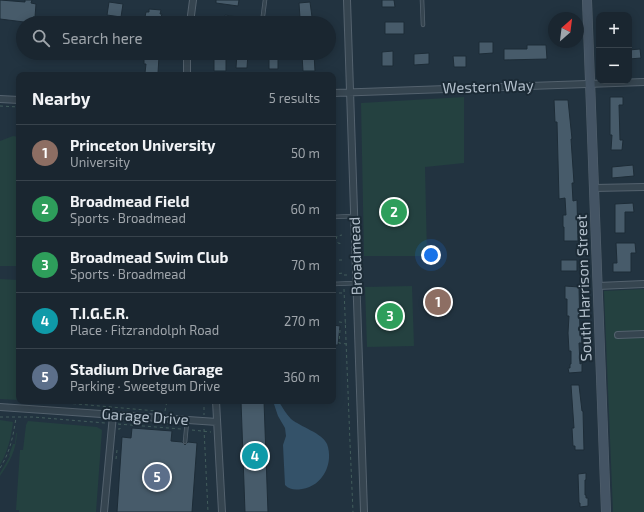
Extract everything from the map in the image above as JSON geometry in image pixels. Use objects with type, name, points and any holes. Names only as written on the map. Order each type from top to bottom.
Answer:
[{"type":"street","points":[[191,16],[193,0]]},
{"type":"street","name":"Broadmead","points":[[347,0],[364,512]]},
{"type":"street","name":"South Harrison Street","points":[[587,0],[606,512]]},
{"type":"street","points":[[187,60],[187,72]]},
{"type":"street","name":"Western Way","points":[[336,93],[644,82]]},
{"type":"street","points":[[0,99],[16,100]]},
{"type":"street","points":[[594,188],[644,187]]},
{"type":"street","points":[[598,286],[644,284]]},
{"type":"street","points":[[618,335],[644,334]]},
{"type":"street","points":[[216,404],[222,512]]},
{"type":"street","name":"Garage Drive","points":[[0,407],[217,422]]},
{"type":"street","points":[[104,512],[112,415]]},
{"type":"lane","points":[[263,16],[265,0]]},
{"type":"lane","points":[[422,0],[423,25]]},
{"type":"lane","points":[[336,217],[354,216]]},
{"type":"lane","points":[[336,284],[357,283]]},
{"type":"lane","points":[[186,442],[187,420]]},
{"type":"path","points":[[0,106],[16,107]]},
{"type":"path","points":[[342,236],[338,236],[336,240],[338,243],[343,244]]},
{"type":"path","points":[[336,260],[343,260]]},
{"type":"path","points":[[336,274],[352,275]]},
{"type":"path","points":[[344,287],[353,512]]},
{"type":"path","points":[[336,293],[344,293]]},
{"type":"path","points":[[336,321],[346,323]]},
{"type":"path","points":[[340,330],[339,343],[347,344]]},
{"type":"path","points":[[68,404],[165,412],[166,404]]},
{"type":"path","points":[[0,468],[9,453],[13,440],[16,417]]},
{"type":"path","points":[[204,431],[208,512]]},
{"type":"green space","points":[[464,97],[464,163],[425,167],[427,256],[364,256],[361,103]]},
{"type":"green space","points":[[13,136],[16,136],[16,266],[0,266],[0,141]]},
{"type":"green space","points":[[0,279],[16,280],[16,400],[0,399]]},
{"type":"green space","points":[[412,286],[414,346],[367,347],[365,287]]},
{"type":"green space","points":[[644,289],[644,512],[613,512],[604,291]]},
{"type":"green space","points":[[0,420],[13,422],[9,444],[0,465]]},
{"type":"green space","points":[[28,421],[97,427],[102,430],[96,512],[19,512],[19,510],[16,510],[20,450],[23,450],[26,425]]},
{"type":"green space","points":[[16,433],[15,445],[12,456],[0,476],[0,473],[10,456],[9,455],[13,444],[15,444]]},
{"type":"water","points":[[385,308],[395,308],[396,330],[386,330]]},
{"type":"water","points":[[274,404],[280,404],[291,419],[316,433],[327,444],[329,451],[328,466],[321,478],[309,487],[302,489],[291,489],[285,485],[283,445],[286,436],[285,428],[278,416]]},
{"type":"building","points":[[0,0],[25,2],[25,0],[32,0],[31,3],[36,4],[35,16],[16,16],[16,21],[0,19]]},
{"type":"building","points":[[216,0],[239,0],[238,6],[216,3]]},
{"type":"building","points":[[382,0],[394,0],[395,7],[382,7]]},
{"type":"building","points":[[109,2],[123,4],[121,16],[107,15]]},
{"type":"building","points":[[310,2],[312,16],[300,16],[299,3]]},
{"type":"building","points":[[149,9],[161,10],[160,14],[162,14],[161,16],[145,16],[146,12],[149,12]]},
{"type":"building","points":[[385,22],[404,22],[404,34],[385,34]]},
{"type":"building","points":[[479,42],[493,42],[493,53],[479,54]]},
{"type":"building","points":[[527,45],[546,45],[547,59],[504,60],[504,49],[527,49]]},
{"type":"building","points":[[640,49],[641,58],[632,59],[632,50]]},
{"type":"building","points":[[393,51],[393,66],[382,66],[382,52]]},
{"type":"building","points":[[429,53],[429,64],[414,65],[414,54]]},
{"type":"building","points":[[453,56],[466,56],[466,67],[454,67]]},
{"type":"building","points":[[144,60],[159,60],[158,72],[145,72],[146,64],[144,64]]},
{"type":"building","points":[[214,60],[226,60],[226,71],[214,71]]},
{"type":"building","points":[[237,60],[248,60],[247,68],[236,68]]},
{"type":"building","points":[[269,60],[278,60],[278,69],[269,69]]},
{"type":"building","points":[[302,60],[314,60],[315,71],[303,71]]},
{"type":"building","points":[[610,97],[623,97],[623,105],[619,105],[620,140],[623,140],[622,150],[611,150],[612,135],[610,135]]},
{"type":"building","points":[[554,100],[568,100],[572,139],[574,183],[572,183],[573,201],[577,200],[578,241],[564,241],[563,215],[566,215],[565,198],[559,199],[557,122],[555,122]]},
{"type":"building","points":[[633,165],[634,176],[612,178],[612,167]]},
{"type":"building","points":[[633,203],[634,212],[625,212],[625,233],[615,233],[615,204]]},
{"type":"building","points":[[616,243],[635,243],[636,253],[631,253],[631,272],[613,272],[613,263],[617,263]]},
{"type":"building","points":[[561,260],[577,260],[577,271],[561,271]]},
{"type":"building","points":[[565,286],[579,287],[580,333],[582,343],[579,343],[582,372],[569,373],[568,368],[570,368],[571,364],[571,351],[569,351],[569,316],[567,316]]},
{"type":"building","points":[[336,325],[340,326],[338,345],[336,345]]},
{"type":"building","points":[[571,385],[579,385],[583,411],[584,450],[575,450],[575,446],[573,446],[572,428],[574,428]]},
{"type":"building","points":[[241,404],[264,404],[268,512],[245,512]]},
{"type":"building","points":[[132,428],[172,431],[171,441],[182,442],[185,445],[188,442],[197,443],[192,512],[117,512],[122,437],[131,438]]},
{"type":"building","points":[[586,473],[585,495],[586,498],[588,498],[588,506],[580,507],[578,474]]},
{"type":"place","name":"Broadmead Field","points":[[394,212]]},
{"type":"place","name":"Princeton University","points":[[438,302]]},
{"type":"place","name":"Broadmead Swim Club","points":[[390,316]]},
{"type":"place","name":"T.I.G.E.R.","points":[[255,456]]},
{"type":"place","name":"Stadium Drive Garage","points":[[157,477]]}]
